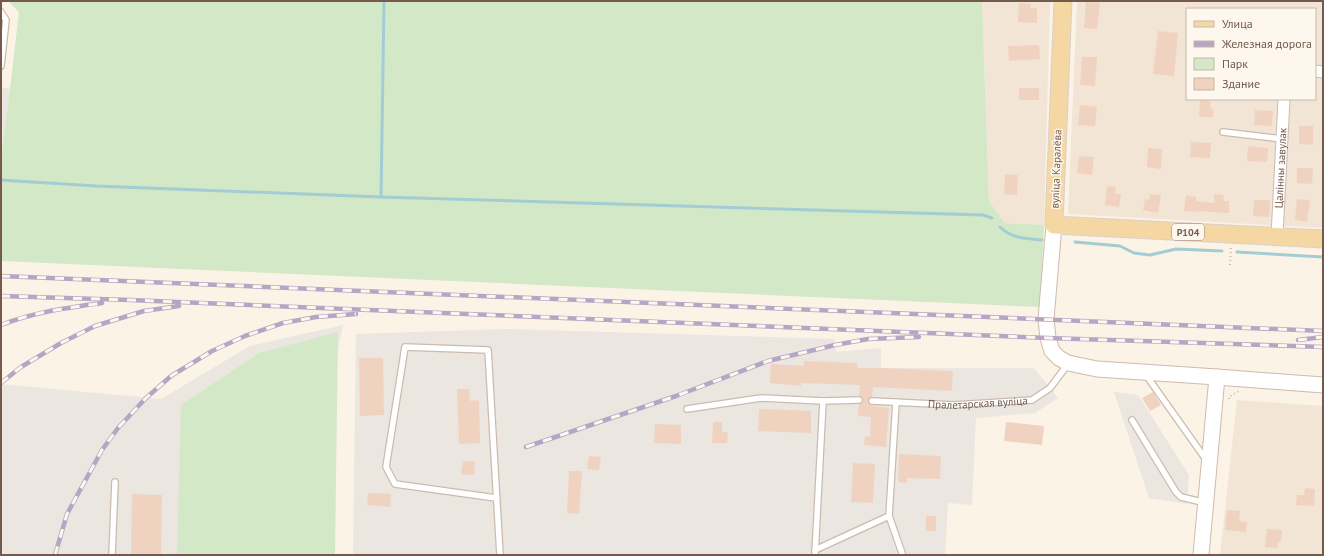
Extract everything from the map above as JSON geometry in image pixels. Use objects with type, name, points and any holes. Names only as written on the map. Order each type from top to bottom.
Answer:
[{"type":"main road","name":"вуліца Каралёва","points":[[1063,1],[1054,225],[1046,319],[1048,338],[1052,350],[1058,358],[1068,363]]},
{"type":"main road","name":"Р104","points":[[1054,225],[1323,239]]},
{"type":"main road","points":[[1068,363],[1097,369],[1323,385]]},
{"type":"main road","points":[[1201,555],[1218,377]]},
{"type":"street","name":"Цалінны завулак","points":[[1277,236],[1284,100]]},
{"type":"lane","points":[[1,12],[6,20],[1,66]]},
{"type":"lane","points":[[1223,132],[1282,139]]},
{"type":"lane","points":[[496,498],[395,484],[386,467],[405,348],[488,350],[500,555]]},
{"type":"lane","name":"Пралетарская вуліца","points":[[872,401],[954,405],[1032,400],[1050,388],[1068,363]]},
{"type":"lane","points":[[1144,372],[1210,465]]},
{"type":"lane","points":[[687,409],[761,398],[823,401],[859,400]]},
{"type":"lane","points":[[823,401],[815,553],[889,516]]},
{"type":"lane","points":[[896,402],[889,516],[902,555]]},
{"type":"lane","points":[[1132,420],[1176,492],[1181,497],[1206,504]]},
{"type":"lane","points":[[112,555],[115,482]]},
{"type":"path","points":[[1230,265],[1231,234]]},
{"type":"path","points":[[1228,402],[1229,397],[1243,390]]},
{"type":"shaded area","points":[[982,1],[1050,1],[1044,225],[1005,223],[989,201]]},
{"type":"shaded area","points":[[1077,1],[1323,1],[1323,228],[1068,214]]},
{"type":"shaded area","points":[[1,87],[10,89],[1,157]]},
{"type":"shaded area","points":[[343,325],[331,382],[328,555],[1,555],[1,384],[161,399],[250,346]]},
{"type":"shaded area","points":[[505,329],[834,339],[836,352],[881,348],[881,368],[1034,368],[1058,398],[1035,413],[976,418],[972,505],[948,503],[945,555],[353,555],[356,334]]},
{"type":"shaded area","points":[[1114,392],[1138,395],[1189,475],[1187,504],[1149,498]]},
{"type":"shaded area","points":[[1237,400],[1323,406],[1323,555],[1220,555]]},
{"type":"green space","points":[[8,1],[982,1],[989,201],[1005,223],[1044,225],[1040,307],[1,261],[1,157],[19,12]]},
{"type":"green space","points":[[338,332],[335,555],[177,555],[181,405],[259,353]]},
{"type":"building","points":[[1086,2],[1100,3],[1097,29],[1084,28]]},
{"type":"building","points":[[1019,3],[1031,4],[1031,8],[1037,8],[1037,23],[1018,22]]},
{"type":"building","points":[[1158,31],[1178,33],[1174,76],[1153,74]]},
{"type":"building","points":[[1039,45],[1040,59],[1009,61],[1008,46]]},
{"type":"building","points":[[1082,57],[1097,57],[1095,86],[1080,85]]},
{"type":"building","points":[[1019,88],[1039,88],[1039,100],[1019,100]]},
{"type":"building","points":[[1200,100],[1211,101],[1210,108],[1213,109],[1213,117],[1199,117]]},
{"type":"building","points":[[1080,105],[1097,107],[1095,126],[1078,125]]},
{"type":"building","points":[[1255,110],[1273,111],[1272,126],[1254,125]]},
{"type":"building","points":[[1299,126],[1313,126],[1313,145],[1299,144]]},
{"type":"building","points":[[1191,142],[1211,143],[1210,158],[1190,157]]},
{"type":"building","points":[[1248,146],[1268,148],[1267,162],[1247,161]]},
{"type":"building","points":[[1148,148],[1162,149],[1161,169],[1147,167]]},
{"type":"building","points":[[1079,156],[1094,157],[1092,175],[1077,173]]},
{"type":"building","points":[[1297,168],[1313,168],[1312,184],[1297,183]]},
{"type":"building","points":[[1005,174],[1018,175],[1017,195],[1004,194]]},
{"type":"building","points":[[1107,186],[1116,187],[1115,194],[1121,194],[1119,207],[1105,205]]},
{"type":"building","points":[[1150,194],[1161,195],[1158,213],[1143,210],[1145,199],[1149,200]]},
{"type":"building","points":[[1214,194],[1224,195],[1223,201],[1229,201],[1229,213],[1184,211],[1186,195],[1196,197],[1196,201],[1214,203]]},
{"type":"building","points":[[1297,199],[1310,200],[1307,222],[1295,220]]},
{"type":"building","points":[[1254,200],[1270,200],[1269,217],[1253,216]]},
{"type":"building","points":[[359,358],[383,358],[384,415],[360,416]]},
{"type":"building","points":[[804,361],[857,363],[857,368],[953,371],[952,391],[873,387],[872,397],[868,399],[868,403],[872,406],[889,408],[886,447],[864,445],[865,436],[870,437],[871,417],[858,416],[859,404],[862,403],[863,400],[862,397],[859,396],[860,385],[801,383],[801,386],[770,383],[771,364],[804,366]]},
{"type":"building","points":[[457,389],[469,389],[470,401],[479,400],[480,443],[459,444]]},
{"type":"building","points":[[1153,392],[1161,405],[1150,411],[1142,398]]},
{"type":"building","points":[[759,409],[811,411],[811,433],[758,431]]},
{"type":"building","points":[[713,422],[722,422],[722,432],[728,432],[727,443],[712,443]]},
{"type":"building","points":[[1006,422],[1044,426],[1042,445],[1004,441]]},
{"type":"building","points":[[655,424],[681,425],[681,444],[654,443]]},
{"type":"building","points":[[899,454],[941,456],[940,479],[907,478],[907,483],[898,482]]},
{"type":"building","points":[[589,456],[601,457],[599,470],[587,469]]},
{"type":"building","points":[[463,461],[475,462],[474,475],[461,474]]},
{"type":"building","points":[[853,463],[875,464],[873,503],[851,502]]},
{"type":"building","points":[[569,471],[582,471],[579,514],[567,513]]},
{"type":"building","points":[[1305,488],[1315,489],[1314,506],[1296,505],[1297,495],[1304,495]]},
{"type":"building","points":[[368,493],[391,494],[390,507],[367,505]]},
{"type":"building","points":[[132,494],[162,495],[161,555],[131,555]]},
{"type":"building","points":[[1227,510],[1240,511],[1239,521],[1247,522],[1246,532],[1225,530]]},
{"type":"building","points":[[926,516],[936,516],[936,531],[926,531]]},
{"type":"building","points":[[1267,529],[1282,530],[1281,542],[1278,542],[1277,548],[1265,547]]},
{"type":"waterway","points":[[381,197],[384,1]]},
{"type":"waterway","points":[[1,180],[96,186],[381,197],[983,215],[992,218]]},
{"type":"waterway","points":[[1000,227],[1014,236],[1042,240]]},
{"type":"waterway","points":[[1075,242],[1120,246],[1134,253],[1150,255],[1176,249],[1222,251]]},
{"type":"waterway","points":[[1237,252],[1323,257]]},
{"type":"railway","points":[[1,276],[1323,331]]},
{"type":"railway","points":[[1,296],[1048,338],[1323,347]]},
{"type":"railway","points":[[1,325],[38,314],[102,303]]},
{"type":"railway","points":[[1,383],[21,367],[61,343],[95,326],[144,311],[179,306]]},
{"type":"railway","points":[[55,555],[67,514],[102,450],[118,428],[145,399],[171,376],[212,351],[245,336],[283,323],[316,317],[356,314]]},
{"type":"railway","points":[[526,447],[676,396],[768,361],[835,345],[868,339],[919,337]]},
{"type":"railway","points":[[1298,340],[1323,337]]}]
